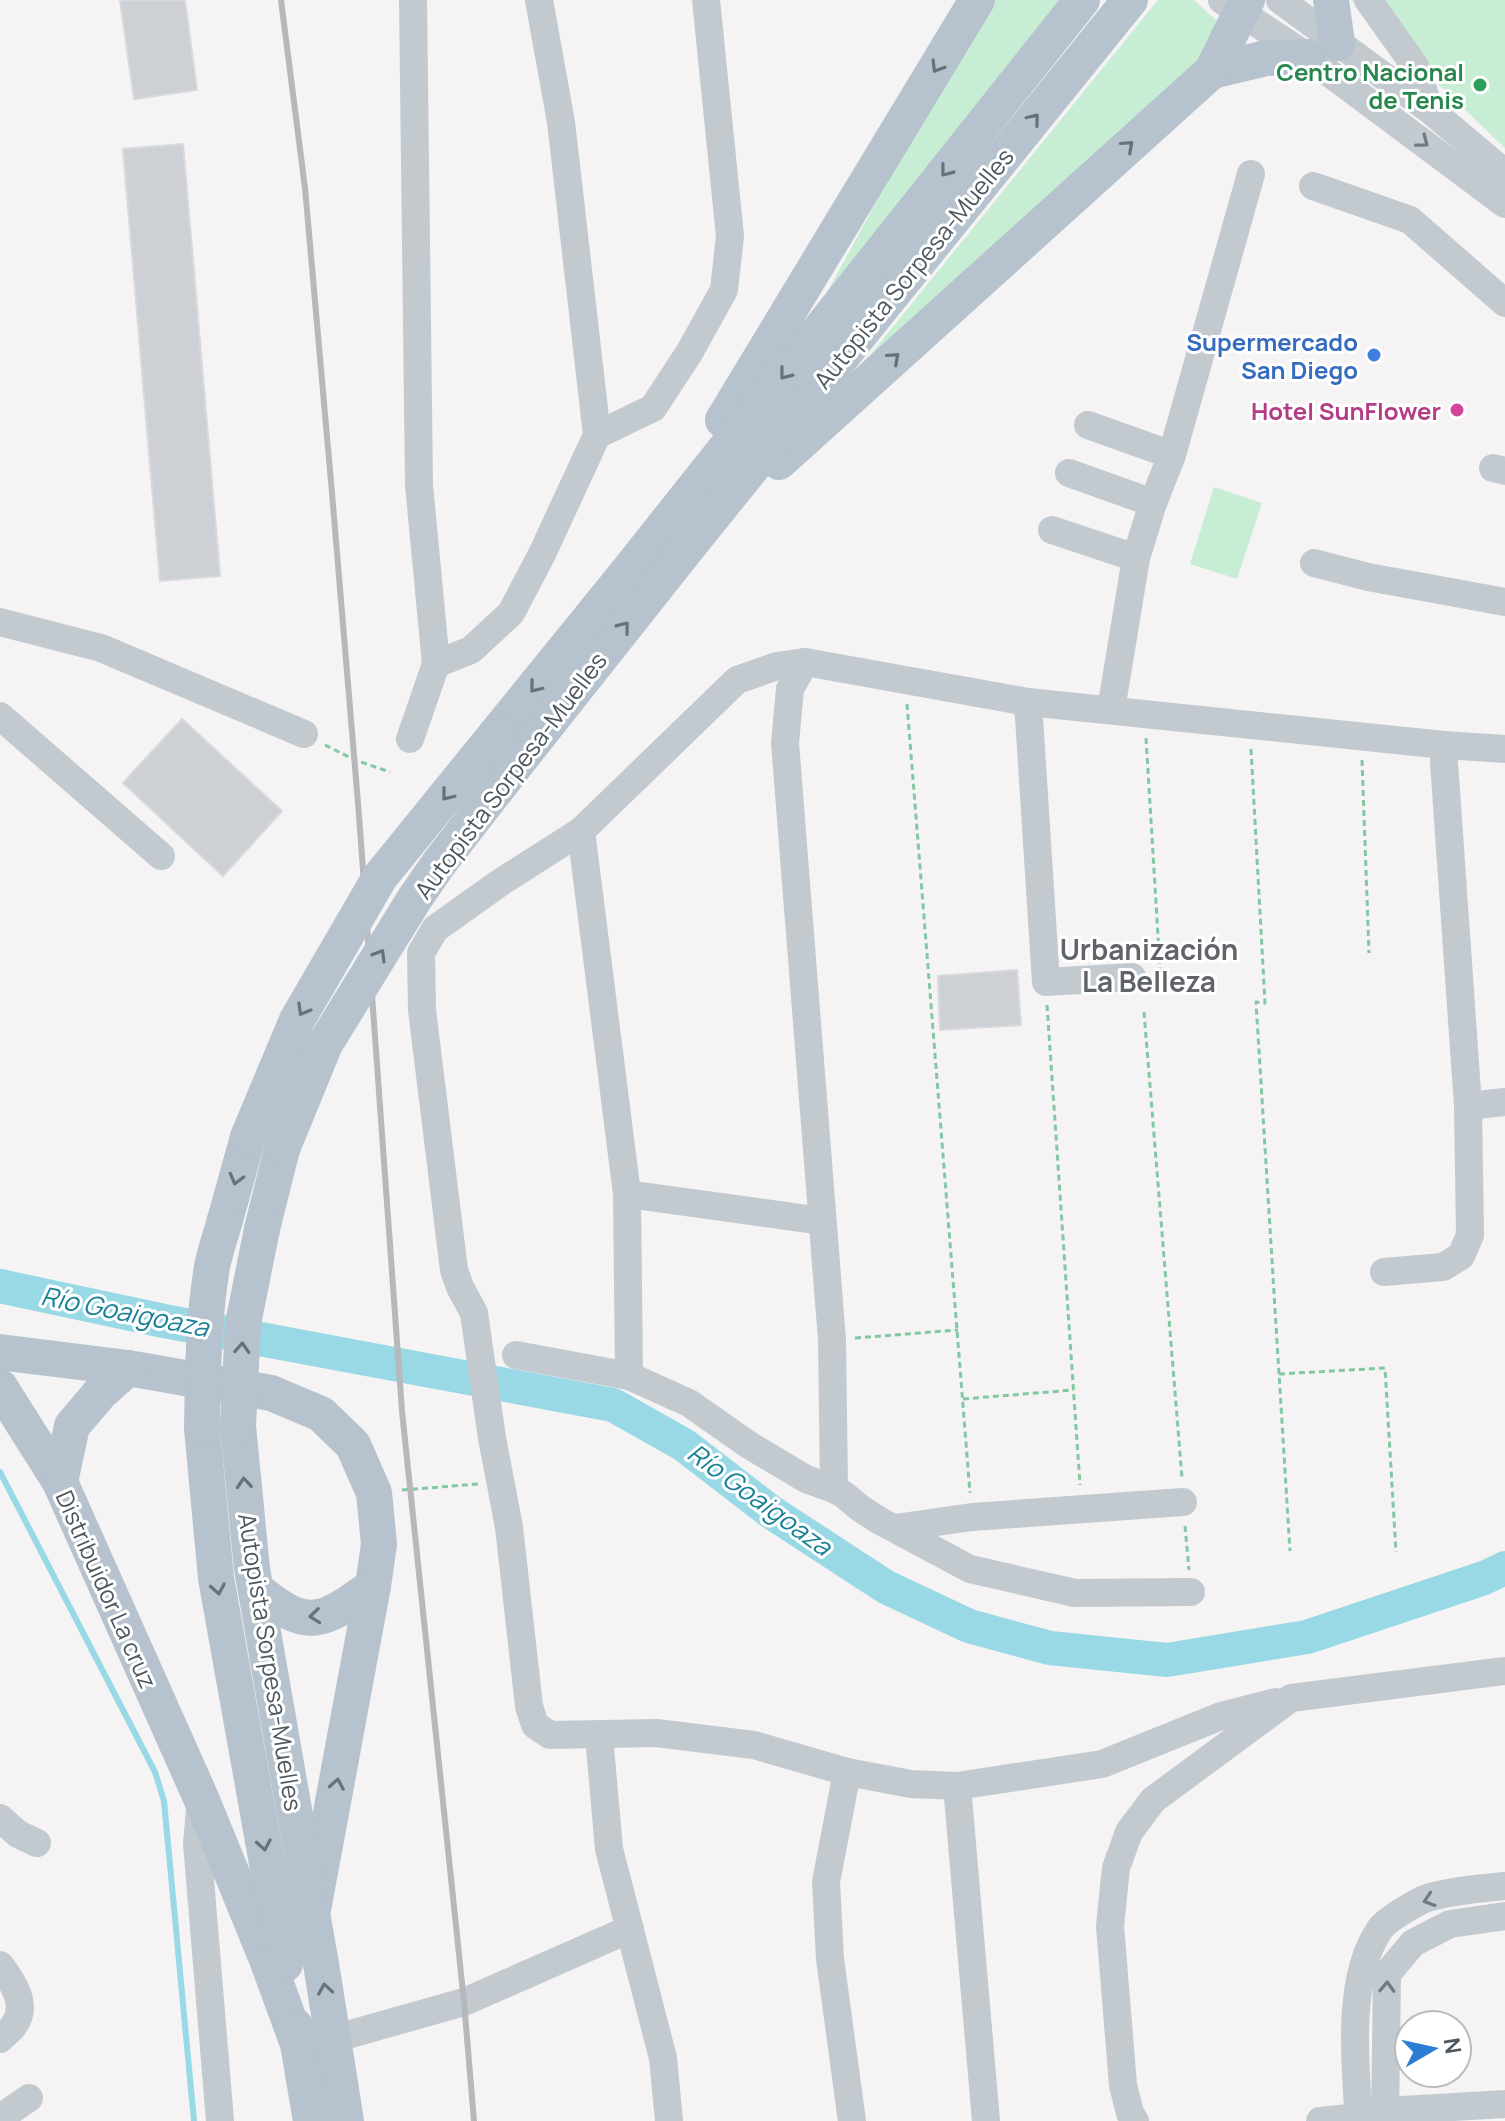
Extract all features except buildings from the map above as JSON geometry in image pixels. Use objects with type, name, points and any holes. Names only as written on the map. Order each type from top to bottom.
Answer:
[{"type":"main road","points":[[629,570],[765,353],[977,0]]},
{"type":"main road","name":"Autopista Sorpesa-Muelles","points":[[311,2121],[316,2043],[312,1915],[252,1569],[238,1426],[243,1324],[282,1149],[325,1044],[510,744],[629,570],[1082,0]]},
{"type":"main road","name":"Autopista Sorpesa-Muelles","points":[[346,2121],[316,2043],[249,1761],[216,1578],[202,1428],[203,1360],[212,1266],[248,1137],[297,1020],[380,877],[510,744],[691,543],[1130,0]]},
{"type":"main road","points":[[1212,71],[1266,58],[1323,50],[1331,0]]},
{"type":"main road","points":[[691,543],[1212,71],[1236,4]]},
{"type":"main road","points":[[0,1352],[128,1368],[271,1393],[321,1414],[353,1445],[374,1493],[379,1544],[312,1915]]},
{"type":"main road","points":[[60,1482],[72,1426],[100,1393],[128,1368]]},
{"type":"main road","name":"Distribuidor La cruz","points":[[0,1387],[60,1482],[201,1798],[268,1962],[316,2043]]},
{"type":"main road","points":[[256,1589],[295,1616],[314,1619],[338,1611],[373,1586]]},
{"type":"main road","points":[[201,1798],[221,1807],[232,1805],[243,1793],[249,1761]]},
{"type":"street","points":[[410,739],[436,664],[419,485],[415,0]]},
{"type":"street","points":[[436,664],[471,650],[511,613],[597,435],[561,122],[539,0]]},
{"type":"street","points":[[597,435],[653,408],[689,353],[724,290],[730,236],[706,0]]},
{"type":"street","points":[[1280,0],[1323,50],[1505,204]]},
{"type":"street","points":[[1368,0],[1415,66],[1430,110]]},
{"type":"street","points":[[1236,4],[1430,110],[1505,173]]},
{"type":"street","points":[[1111,710],[1136,558],[1172,455],[1251,174]]},
{"type":"street","points":[[1313,186],[1410,220],[1505,303]]},
{"type":"street","points":[[1088,425],[1172,455]]},
{"type":"street","points":[[1069,473],[1153,503]]},
{"type":"street","points":[[1052,530],[1136,558]]},
{"type":"street","points":[[1314,563],[1368,577],[1504,599]]},
{"type":"street","points":[[0,622],[101,648],[304,734]]},
{"type":"street","points":[[805,662],[790,689],[785,743],[832,1340],[834,1489]]},
{"type":"street","points":[[1505,749],[1028,702],[805,662],[777,666],[737,680],[581,831],[435,929],[421,953],[422,1010],[454,1270],[474,1313],[492,1438],[509,1527],[529,1706],[535,1725],[550,1735],[656,1733],[754,1745],[847,1772],[911,1784],[957,1786],[1102,1764],[1221,1716],[1291,1698],[1505,1671]]},
{"type":"street","points":[[1028,702],[1046,982],[1132,977]]},
{"type":"street","points":[[0,716],[161,856]]},
{"type":"street","points":[[1384,1272],[1443,1267],[1461,1256],[1470,1235],[1468,1106],[1444,745]]},
{"type":"street","points":[[581,831],[627,1194],[629,1376]]},
{"type":"street","points":[[1468,1106],[1505,1102]]},
{"type":"street","points":[[627,1194],[822,1221]]},
{"type":"street","points":[[516,1355],[629,1376],[689,1403],[749,1445],[806,1479],[834,1489],[880,1521],[970,1569],[1075,1593],[1191,1592]]},
{"type":"street","points":[[895,1528],[972,1517],[1183,1502]]},
{"type":"street","points":[[1135,2121],[1123,2085],[1110,1926],[1120,1856],[1129,1832],[1153,1800],[1291,1698]]},
{"type":"street","points":[[599,1736],[609,1849],[663,2058],[669,2121]]},
{"type":"street","points":[[847,1772],[826,1882],[830,1959],[852,2121]]},
{"type":"street","points":[[957,1786],[986,2121]]},
{"type":"street","points":[[201,1798],[197,1843],[220,2121]]},
{"type":"street","points":[[0,1818],[18,1834],[37,1843]]},
{"type":"street","points":[[1372,2118],[1356,1995],[1363,1963],[1381,1926],[1423,1900],[1505,1886]]},
{"type":"street","points":[[1372,2118],[1387,1974],[1413,1943],[1450,1924],[1505,1916]]},
{"type":"street","points":[[316,2043],[464,2002],[630,1929]]},
{"type":"street","points":[[0,1965],[15,1985],[20,2003],[17,2022],[0,2039]]},
{"type":"street","points":[[0,2118],[29,2098]]},
{"type":"street","points":[[1320,2121],[1505,2104]]},
{"type":"path","points":[[905,680],[972,1517]]},
{"type":"path","points":[[1146,714],[1160,969]]},
{"type":"path","points":[[1251,725],[1265,1003],[1256,1002],[1290,1551]]},
{"type":"path","points":[[304,734],[355,760],[390,772]]},
{"type":"path","points":[[1362,737],[1369,953]]},
{"type":"path","points":[[1046,982],[1082,1508]]},
{"type":"path","points":[[1144,1012],[1191,1592]]},
{"type":"path","points":[[832,1340],[958,1330]]},
{"type":"path","points":[[1279,1374],[1385,1368],[1396,1552]]},
{"type":"path","points":[[963,1399],[1073,1390]]},
{"type":"path","points":[[374,1493],[500,1482]]},
{"type":"green space","points":[[987,0],[1063,0],[786,367]]},
{"type":"green space","points":[[1158,0],[1194,0],[1217,21],[1220,43],[832,402]]},
{"type":"green space","name":"Centro Nacional de Tenis","points":[[1351,0],[1505,0],[1505,148],[1358,7]]},
{"type":"green space","points":[[1214,487],[1262,503],[1237,579],[1190,564]]},
{"type":"waterway","name":"Río Goaigoaza","points":[[0,1286],[164,1321],[613,1405],[684,1445],[771,1512],[886,1587],[969,1626],[1050,1648],[1167,1660],[1307,1637],[1484,1578],[1505,1568]]},
{"type":"waterway","points":[[0,1472],[155,1772],[164,1801],[194,2121]]},
{"type":"railway","points":[[281,0],[305,188],[332,493],[359,815],[402,1411],[474,2121]]},
{"type":"place","name":"Centro Nacional de Tenis","points":[[1480,85]]},
{"type":"place","name":"Supermercado San Diego","points":[[1374,355]]},
{"type":"place","name":"Hotel SunFlower","points":[[1457,410]]},
{"type":"district","name":"Urbanización La Belleza","points":[[1149,965]]}]
